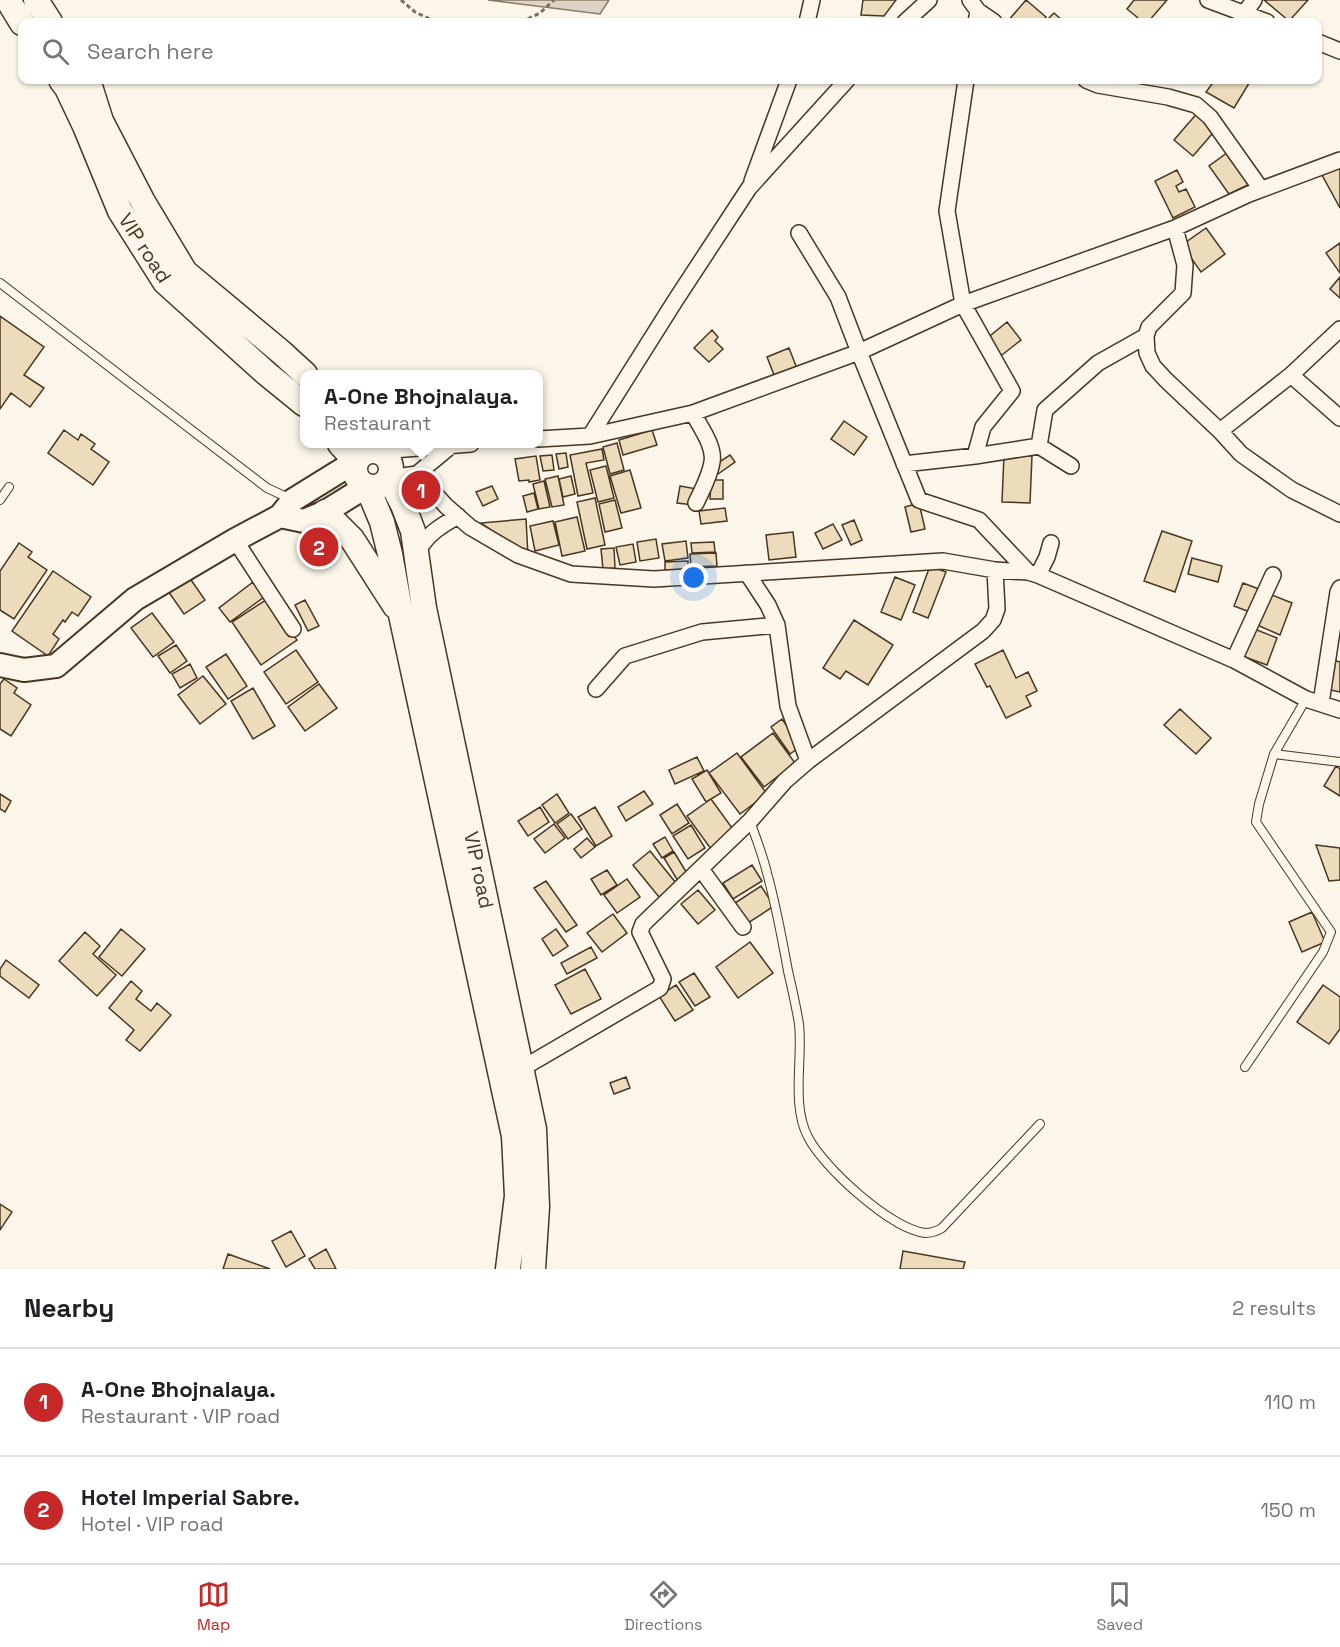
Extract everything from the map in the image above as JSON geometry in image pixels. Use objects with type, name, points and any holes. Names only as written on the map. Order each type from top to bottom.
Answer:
[{"type":"main road","points":[[8,0],[19,18]]},
{"type":"main road","points":[[36,0],[47,18]]},
{"type":"main road","name":"VIP road","points":[[64,84],[85,126],[120,211],[165,282],[300,401]]},
{"type":"main road","name":"VIP road","points":[[89,84],[101,121],[143,202],[186,272],[300,370]]},
{"type":"main road","points":[[374,448],[362,454],[348,452],[358,480],[378,482],[391,472],[389,459],[377,448]]},
{"type":"main road","name":"VIP road","points":[[378,482],[403,505],[413,531],[424,608],[534,1129],[537,1207],[533,1269]]},
{"type":"main road","name":"VIP road","points":[[378,482],[382,522],[401,615],[514,1136],[517,1196],[508,1269]]},
{"type":"main road","points":[[326,512],[351,539],[401,615]]},
{"type":"street","points":[[808,18],[812,0]]},
{"type":"street","points":[[909,18],[929,0]]},
{"type":"street","points":[[1208,0],[1256,18]]},
{"type":"street","points":[[1244,14],[1254,0]]},
{"type":"street","points":[[1322,44],[1340,51]]},
{"type":"street","points":[[749,188],[788,84]]},
{"type":"street","points":[[590,436],[749,188],[843,84]]},
{"type":"street","points":[[965,84],[947,211],[963,304],[1012,392],[983,427],[975,456]]},
{"type":"street","points":[[1096,84],[1168,97],[1196,105],[1210,117],[1261,189]]},
{"type":"street","points":[[543,439],[590,436],[693,413],[859,352],[963,304],[1175,228],[1261,189],[1340,160]]},
{"type":"street","points":[[1175,228],[1185,265],[1183,292],[1149,327],[1146,336],[1147,353],[1153,366],[1241,454],[1292,490],[1340,514]]},
{"type":"street","points":[[799,233],[838,297],[919,500],[979,520],[1033,573]]},
{"type":"street","points":[[1220,431],[1291,375],[1340,329]]},
{"type":"street","points":[[1039,446],[1045,410],[1098,363],[1146,336]]},
{"type":"street","points":[[1291,375],[1340,418]]},
{"type":"street","points":[[693,413],[706,436],[712,454],[710,469],[696,503]]},
{"type":"street","points":[[904,465],[1039,446],[1071,466]]},
{"type":"street","points":[[286,508],[304,521],[326,512],[378,482],[417,474],[449,448]]},
{"type":"street","points":[[0,664],[24,670],[56,666],[135,599],[286,508],[348,452]]},
{"type":"street","points":[[417,474],[470,526],[518,555],[571,574],[654,579],[943,561],[995,570],[1033,573],[1234,660],[1313,701],[1340,710]]},
{"type":"street","points":[[416,554],[432,531],[458,516]]},
{"type":"street","points":[[235,540],[293,629]]},
{"type":"street","points":[[1033,573],[1047,557],[1051,543]]},
{"type":"street","points":[[521,1069],[660,988],[663,979],[640,928],[750,821],[785,781],[808,761],[982,631],[993,620],[997,609],[995,570]]},
{"type":"street","points":[[747,573],[768,605],[777,625],[788,706],[808,761]]},
{"type":"street","points":[[1234,660],[1273,575]]},
{"type":"street","points":[[1313,701],[1340,588]]},
{"type":"street","points":[[596,688],[625,656],[702,632],[777,625]]},
{"type":"street","points":[[701,869],[743,927]]},
{"type":"lane","points":[[0,283],[267,488],[286,508]]},
{"type":"lane","points":[[0,500],[9,487]]},
{"type":"lane","points":[[1245,1067],[1323,952],[1331,932],[1256,822],[1274,754],[1313,701]]},
{"type":"lane","points":[[1274,754],[1340,762]]},
{"type":"lane","points":[[750,821],[767,870],[777,910],[799,1023],[799,1097],[802,1118],[807,1136],[838,1176],[884,1214],[924,1233],[934,1232],[942,1228],[1040,1124]]},
{"type":"path","points":[[401,0],[415,12],[428,18]]},
{"type":"path","points":[[530,18],[540,14],[554,0]]},
{"type":"shaded area","points":[[488,0],[609,0],[600,14]]},
{"type":"building","points":[[863,0],[896,0],[884,16],[861,15]]},
{"type":"building","points":[[1026,0],[1046,17],[1045,18],[1010,18]]},
{"type":"building","points":[[1134,0],[1167,0],[1151,18],[1138,18],[1127,9]]},
{"type":"building","points":[[1264,0],[1308,0],[1292,18],[1285,18]]},
{"type":"building","points":[[1054,13],[1060,18],[1049,18]]},
{"type":"building","points":[[1212,84],[1249,84],[1234,108],[1206,92]]},
{"type":"building","points":[[1199,111],[1218,127],[1193,156],[1174,140]]},
{"type":"building","points":[[1231,150],[1254,182],[1229,194],[1209,166]]},
{"type":"building","points":[[1340,165],[1340,208],[1322,175]]},
{"type":"building","points":[[1177,170],[1183,182],[1176,186],[1179,192],[1186,189],[1195,207],[1173,218],[1155,181]]},
{"type":"building","points":[[1206,228],[1225,254],[1201,272],[1182,245]]},
{"type":"building","points":[[1340,243],[1340,273],[1326,253]]},
{"type":"building","points":[[1340,277],[1340,298],[1330,289]]},
{"type":"building","points":[[0,316],[44,347],[24,375],[44,388],[30,407],[11,393],[0,409]]},
{"type":"building","points":[[1007,322],[1021,340],[998,358],[985,340]]},
{"type":"building","points":[[712,330],[718,337],[715,341],[723,349],[709,362],[694,348]]},
{"type":"building","points":[[789,348],[798,371],[776,380],[767,357]]},
{"type":"building","points":[[844,421],[867,437],[854,455],[831,439]]},
{"type":"building","points":[[64,430],[78,440],[81,434],[95,444],[91,449],[109,462],[93,485],[48,453]]},
{"type":"building","points":[[652,430],[657,445],[623,455],[619,440]]},
{"type":"building","points":[[617,443],[624,470],[610,474],[603,447]]},
{"type":"building","points":[[602,449],[604,460],[586,463],[593,493],[578,496],[570,455]]},
{"type":"building","points":[[566,453],[568,467],[559,469],[556,454]]},
{"type":"building","points":[[552,455],[554,470],[543,471],[540,456]]},
{"type":"building","points":[[730,455],[735,462],[718,474],[713,466]]},
{"type":"building","points":[[1004,455],[1032,456],[1030,503],[1002,502]]},
{"type":"building","points":[[536,456],[540,480],[519,481],[515,459]]},
{"type":"building","points":[[606,466],[614,498],[598,502],[590,470]]},
{"type":"building","points":[[630,470],[641,508],[621,513],[610,476]]},
{"type":"building","points":[[558,476],[564,505],[552,507],[545,479]]},
{"type":"building","points":[[571,476],[575,494],[563,497],[559,479]]},
{"type":"building","points":[[711,480],[723,480],[723,499],[710,499]]},
{"type":"building","points":[[544,481],[550,507],[539,509],[533,484]]},
{"type":"building","points":[[492,486],[498,499],[483,506],[476,492]]},
{"type":"building","points":[[680,486],[697,489],[694,505],[677,503]]},
{"type":"building","points":[[534,493],[538,509],[527,512],[523,496]]},
{"type":"building","points":[[595,498],[605,545],[587,549],[577,502]]},
{"type":"building","points":[[615,500],[622,528],[605,532],[599,504]]},
{"type":"building","points":[[919,503],[925,529],[911,532],[905,507]]},
{"type":"building","points":[[725,508],[727,521],[701,524],[699,511]]},
{"type":"building","points":[[577,517],[585,551],[562,556],[555,522]]},
{"type":"building","points":[[526,519],[528,555],[481,523]]},
{"type":"building","points":[[854,520],[862,540],[851,545],[842,525]]},
{"type":"building","points":[[553,521],[559,545],[535,551],[530,526]]},
{"type":"building","points":[[833,524],[842,540],[823,549],[815,533]]},
{"type":"building","points":[[1162,531],[1192,541],[1175,592],[1144,581]]},
{"type":"building","points":[[793,532],[796,557],[769,560],[766,535]]},
{"type":"building","points":[[656,539],[659,558],[640,561],[637,542]]},
{"type":"building","points":[[686,541],[688,558],[665,561],[662,544]]},
{"type":"building","points":[[714,542],[715,552],[692,553],[691,543]]},
{"type":"building","points":[[19,543],[32,552],[28,557],[47,570],[14,619],[0,610],[0,571]]},
{"type":"building","points":[[633,544],[636,562],[620,565],[616,547]]},
{"type":"building","points":[[614,548],[615,568],[603,569],[601,549]]},
{"type":"building","points":[[716,553],[717,566],[691,567],[690,554]]},
{"type":"building","points":[[1192,558],[1222,566],[1218,582],[1188,574]]},
{"type":"building","points":[[688,561],[688,569],[665,570],[665,562]]},
{"type":"building","points":[[930,566],[946,572],[928,618],[913,612]]},
{"type":"building","points":[[53,571],[91,597],[78,616],[72,612],[65,622],[63,620],[53,634],[59,639],[48,656],[12,631]]},
{"type":"building","points":[[189,577],[205,600],[184,614],[168,591]]},
{"type":"building","points":[[895,577],[915,585],[901,620],[881,612]]},
{"type":"building","points":[[253,582],[264,597],[230,622],[219,608]]},
{"type":"building","points":[[1243,583],[1264,591],[1255,614],[1234,606]]},
{"type":"building","points":[[1267,593],[1292,603],[1280,635],[1255,624]]},
{"type":"building","points":[[269,598],[297,640],[261,665],[232,622]]},
{"type":"building","points":[[305,600],[319,626],[308,631],[295,605]]},
{"type":"building","points":[[152,613],[174,642],[153,657],[131,628]]},
{"type":"building","points":[[854,620],[893,645],[868,685],[846,671],[840,679],[823,668]]},
{"type":"building","points":[[1252,628],[1277,638],[1267,665],[1242,656]]},
{"type":"building","points":[[176,645],[187,661],[170,673],[158,656]]},
{"type":"building","points":[[296,650],[318,682],[286,704],[264,672]]},
{"type":"building","points":[[1003,650],[1016,678],[1028,672],[1037,691],[1026,696],[1031,706],[1006,718],[990,686],[987,687],[975,664]]},
{"type":"building","points":[[226,654],[247,686],[228,699],[206,667]]},
{"type":"building","points":[[1333,660],[1340,662],[1340,692],[1326,689]]},
{"type":"building","points":[[190,664],[197,678],[180,688],[172,674]]},
{"type":"building","points":[[203,676],[226,704],[200,724],[178,695]]},
{"type":"building","points":[[4,679],[17,688],[14,693],[31,705],[11,736],[0,729],[0,684]]},
{"type":"building","points":[[319,684],[337,708],[305,731],[288,707]]},
{"type":"building","points":[[253,688],[275,726],[253,739],[231,701]]},
{"type":"building","points":[[1180,709],[1211,738],[1196,754],[1164,725]]},
{"type":"building","points":[[782,719],[801,746],[790,754],[771,727]]},
{"type":"building","points":[[773,733],[795,763],[764,787],[741,757]]},
{"type":"building","points":[[737,753],[767,794],[740,814],[709,773]]},
{"type":"building","points":[[697,757],[704,771],[675,784],[669,770]]},
{"type":"building","points":[[1336,766],[1340,769],[1340,796],[1324,786]]},
{"type":"building","points":[[707,770],[721,793],[706,802],[692,779]]},
{"type":"building","points":[[644,791],[653,804],[626,821],[618,807]]},
{"type":"building","points":[[0,794],[11,801],[5,812],[0,809]]},
{"type":"building","points":[[557,794],[569,813],[555,823],[542,805]]},
{"type":"building","points":[[711,799],[735,832],[711,849],[687,816]]},
{"type":"building","points":[[677,804],[689,823],[672,834],[660,815]]},
{"type":"building","points":[[540,807],[549,822],[528,836],[518,821]]},
{"type":"building","points":[[595,807],[612,836],[596,846],[578,817]]},
{"type":"building","points":[[571,814],[582,829],[568,839],[557,824]]},
{"type":"building","points":[[554,824],[565,838],[545,853],[534,839]]},
{"type":"building","points":[[691,825],[705,848],[688,859],[673,836]]},
{"type":"building","points":[[665,837],[673,851],[662,858],[653,844]]},
{"type":"building","points":[[587,838],[595,847],[581,858],[574,849]]},
{"type":"building","points":[[1316,845],[1340,848],[1340,880],[1329,881]]},
{"type":"building","points":[[650,851],[676,883],[659,897],[633,865]]},
{"type":"building","points":[[674,852],[688,875],[678,881],[664,858]]},
{"type":"building","points":[[752,865],[762,881],[733,899],[723,883]]},
{"type":"building","points":[[607,870],[617,885],[601,895],[591,879]]},
{"type":"building","points":[[627,879],[640,897],[617,913],[604,895]]},
{"type":"building","points":[[546,881],[577,925],[566,932],[534,888]]},
{"type":"building","points":[[761,886],[774,906],[748,923],[735,903]]},
{"type":"building","points":[[698,890],[715,910],[698,924],[681,904]]},
{"type":"building","points":[[1312,912],[1325,942],[1302,952],[1289,922]]},
{"type":"building","points":[[613,914],[627,933],[602,952],[587,933]]},
{"type":"building","points":[[121,929],[145,949],[122,976],[99,957]]},
{"type":"building","points":[[556,929],[568,946],[553,956],[542,939]]},
{"type":"building","points":[[85,932],[100,946],[93,954],[116,975],[97,996],[59,961]]},
{"type":"building","points":[[750,942],[773,973],[738,998],[716,967]]},
{"type":"building","points":[[591,947],[597,958],[567,974],[561,963]]},
{"type":"building","points":[[6,960],[39,985],[29,998],[0,976],[0,969]]},
{"type":"building","points":[[585,969],[601,999],[571,1014],[555,985]]},
{"type":"building","points":[[694,973],[710,997],[695,1006],[679,982]]},
{"type":"building","points":[[131,981],[142,991],[136,999],[151,1011],[157,1003],[171,1015],[140,1051],[126,1040],[134,1030],[109,1008]]},
{"type":"building","points":[[676,985],[693,1010],[675,1021],[659,996]]},
{"type":"building","points":[[1323,985],[1340,997],[1340,1029],[1329,1044],[1297,1022]]},
{"type":"building","points":[[626,1077],[630,1088],[614,1094],[610,1083]]},
{"type":"building","points":[[0,1204],[12,1212],[0,1230]]},
{"type":"building","points":[[291,1231],[305,1256],[286,1267],[272,1241]]},
{"type":"building","points":[[326,1249],[336,1269],[315,1269],[309,1259]]},
{"type":"building","points":[[903,1251],[965,1262],[963,1269],[900,1269]]},
{"type":"building","points":[[228,1254],[270,1269],[223,1269]]},
{"type":"place","name":"A-One Bhojnalaya.","points":[[421,490]]},
{"type":"place","name":"Hotel Imperial Sabre.","points":[[319,547]]}]
